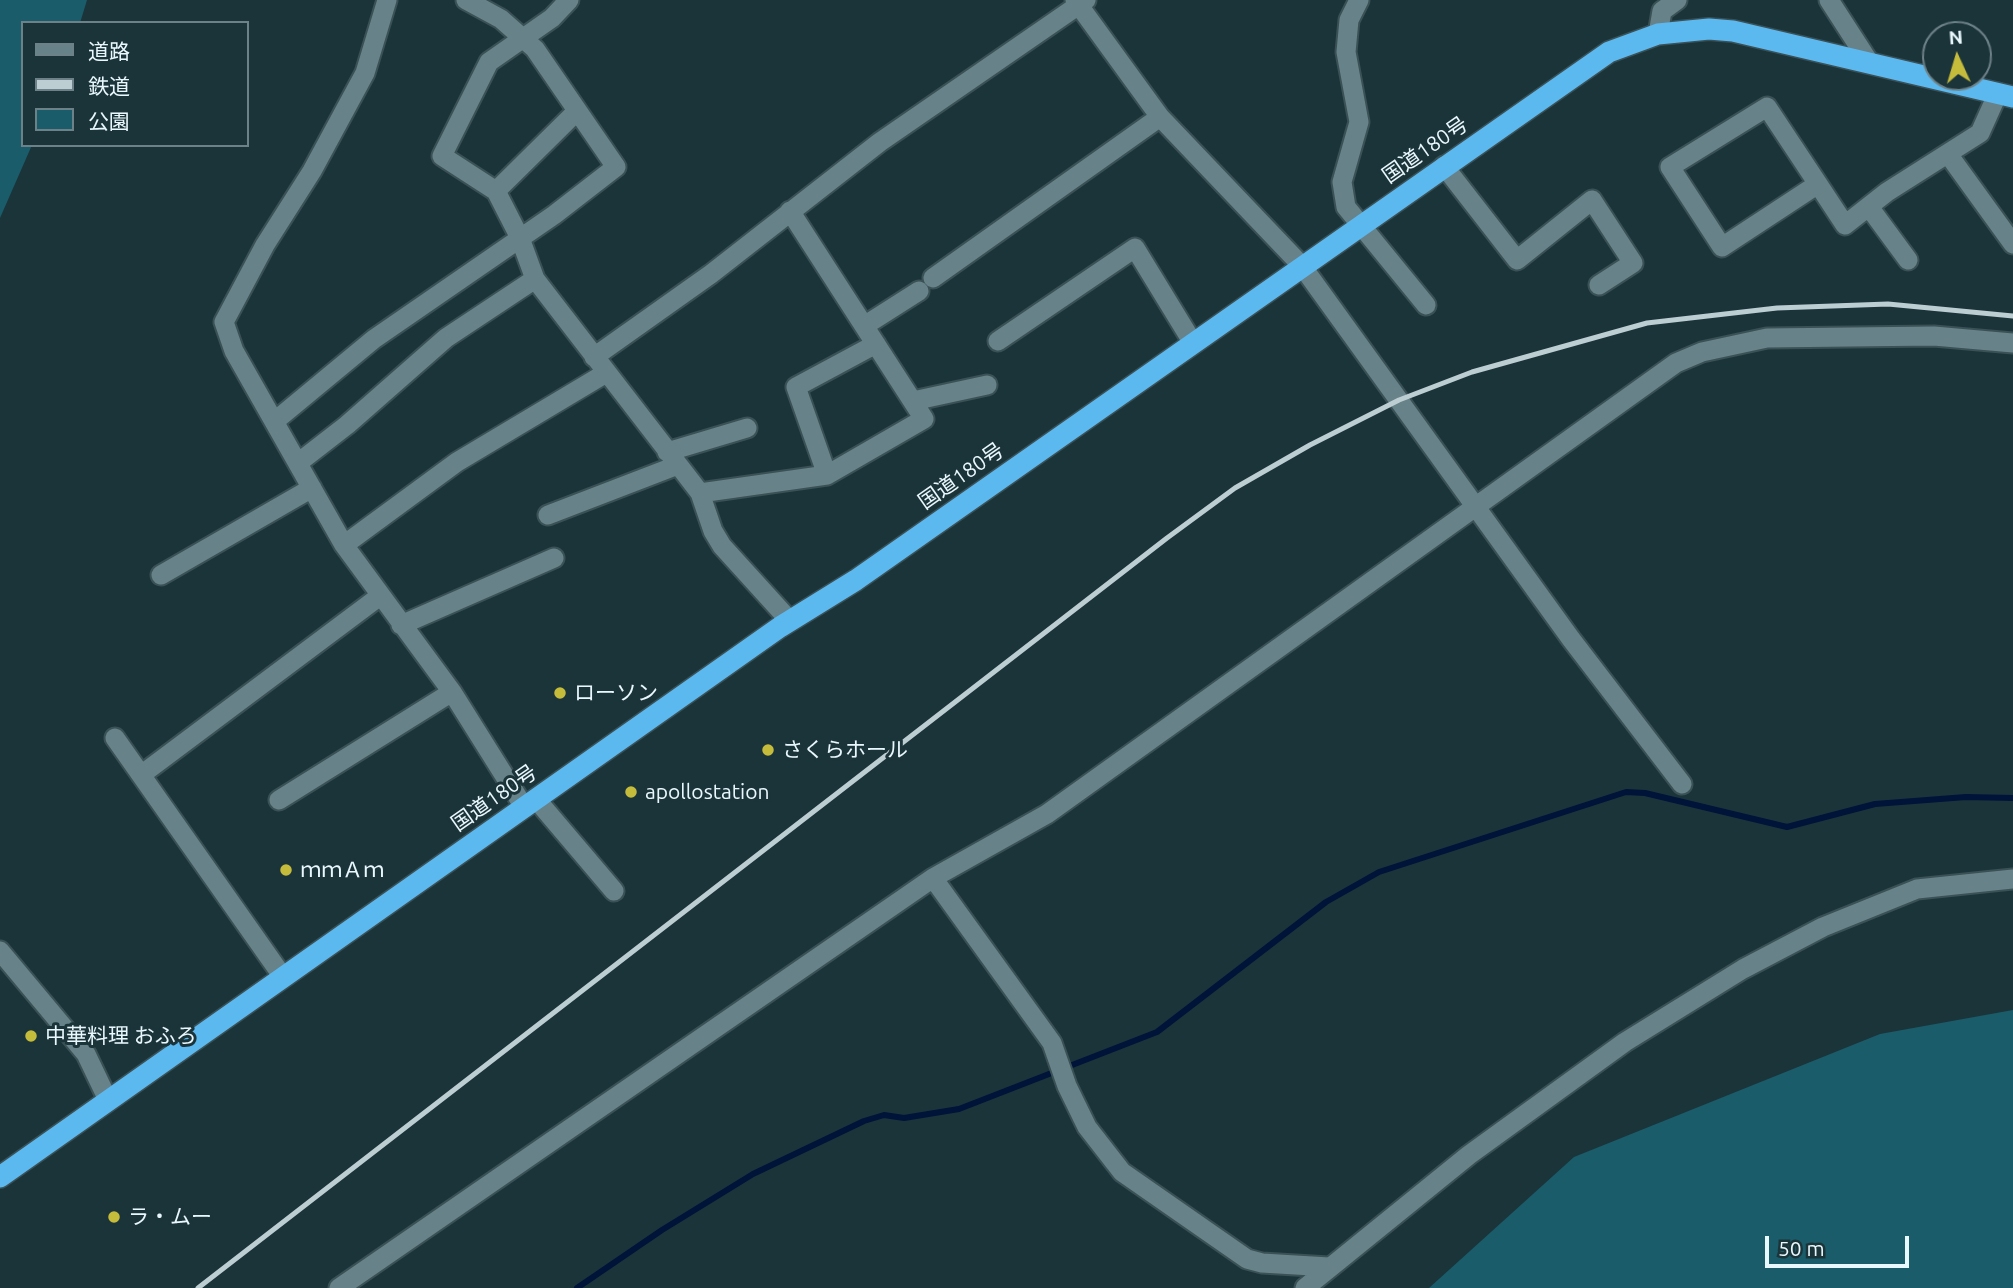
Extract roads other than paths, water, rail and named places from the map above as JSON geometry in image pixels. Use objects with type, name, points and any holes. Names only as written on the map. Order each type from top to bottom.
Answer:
[{"type":"highway","name":"国道180号","points":[[0,1177],[790,621],[856,580],[1592,63],[1634,41],[1658,34],[1696,29],[1733,31],[2005,95]]},
{"type":"street","points":[[387,0],[365,74],[312,172],[265,246],[224,322],[234,351],[344,545],[530,803],[614,891]]},
{"type":"street","points":[[275,421],[374,338],[520,239],[615,167],[535,49],[501,19],[466,0]]},
{"type":"street","points":[[569,0],[552,18],[489,62],[442,156],[496,191],[520,239],[535,279],[700,493],[713,531],[722,547],[790,621]]},
{"type":"street","points":[[1360,0],[1349,20],[1346,52],[1359,121],[1342,182],[1346,208],[1426,305]]},
{"type":"street","points":[[1658,34],[1662,11],[1677,0]]},
{"type":"street","points":[[1829,0],[1869,62]]},
{"type":"street","points":[[594,357],[711,274],[880,142],[1080,2],[1160,117],[1302,266],[1682,784]]},
{"type":"street","points":[[1818,184],[1722,247],[1670,167],[1767,107],[1818,184],[1845,225],[1980,133],[2005,95]]},
{"type":"street","points":[[496,191],[577,111]]},
{"type":"street","points":[[864,326],[1160,117]]},
{"type":"street","points":[[1948,154],[2013,244]]},
{"type":"street","points":[[1444,166],[1517,260],[1592,201],[1633,263],[1599,285]]},
{"type":"street","points":[[1869,207],[1908,260]]},
{"type":"street","points":[[700,493],[827,475],[924,419],[790,211]]},
{"type":"street","points":[[998,341],[1135,248],[1193,343]]},
{"type":"street","points":[[298,463],[347,425],[446,338],[535,279]]},
{"type":"street","points":[[339,1288],[933,878],[1047,814],[1668,369],[1702,352],[1735,342],[1807,336],[1934,336],[2013,342]]},
{"type":"street","points":[[827,475],[796,387],[876,344]]},
{"type":"street","points":[[344,545],[457,462],[607,373]]},
{"type":"street","points":[[913,401],[987,385]]},
{"type":"street","points":[[548,515],[747,428]]},
{"type":"street","points":[[161,575],[312,488]]},
{"type":"street","points":[[401,625],[554,558]]},
{"type":"street","points":[[141,775],[380,597]]},
{"type":"street","points":[[279,800],[452,692]]},
{"type":"street","points":[[115,738],[283,977]]},
{"type":"street","points":[[933,878],[1057,1055],[1067,1086],[1087,1127],[1122,1172],[1247,1259],[1262,1264],[1329,1267]]},
{"type":"street","points":[[1305,1288],[1469,1155],[1591,1066],[1684,1004],[1743,969],[1823,927],[1917,890],[2013,880]]},
{"type":"street","points":[[0,951],[86,1054],[108,1100]]},
{"type":"waterway","points":[[577,1288],[662,1230],[753,1174],[864,1121],[884,1115],[904,1118],[959,1109],[1157,1032],[1326,902],[1379,872],[1626,792],[1645,793],[1787,827],[1875,804],[1966,797],[2013,798]]},
{"type":"railway","points":[[198,1288],[1167,538],[1235,488],[1310,445],[1399,400],[1472,372],[1647,323],[1777,308],[1888,304],[2013,316]]},
{"type":"place","name":"ローソン","points":[[560,693]]},
{"type":"place","name":"さくらホール","points":[[768,750]]},
{"type":"place","name":"apollostation","points":[[631,792]]},
{"type":"place","name":"ｍｍＡｍ","points":[[286,870]]},
{"type":"place","name":"中華料理 おふろ","points":[[31,1036]]},
{"type":"place","name":"ラ・ムー","points":[[114,1217]]}]
